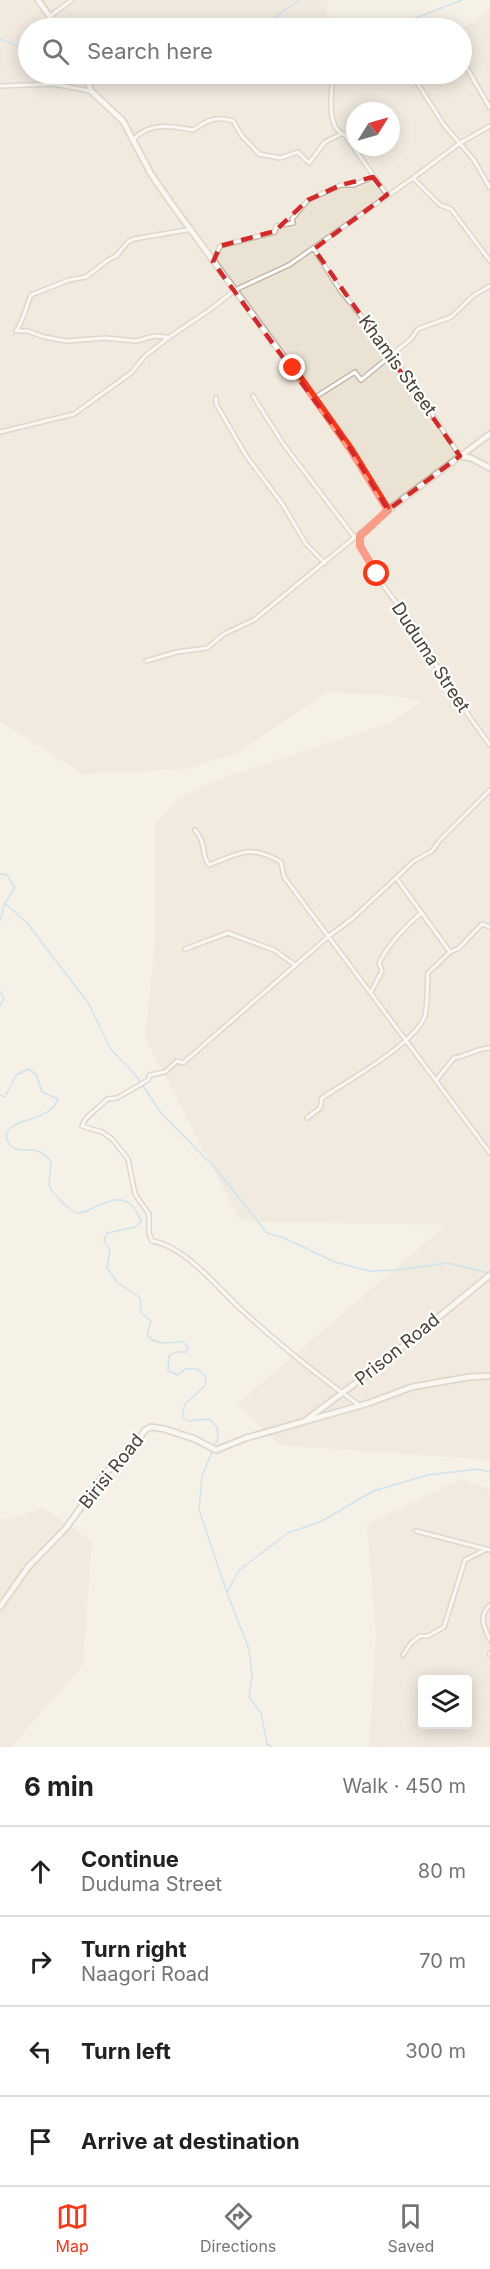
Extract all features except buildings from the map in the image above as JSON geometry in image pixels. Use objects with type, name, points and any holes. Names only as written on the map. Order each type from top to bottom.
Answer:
[{"type":"street","points":[[38,0],[48,17],[72,0]]},
{"type":"street","points":[[472,77],[490,108]]},
{"type":"street","points":[[0,86],[54,84],[91,91]]},
{"type":"street","points":[[89,84],[91,91],[123,121],[151,174],[351,450],[388,510]]},
{"type":"street","points":[[332,84],[330,103],[336,127],[341,134],[345,135],[387,195]]},
{"type":"street","points":[[418,84],[444,125],[474,160],[490,188]]},
{"type":"street","points":[[133,140],[141,132],[170,125],[193,130],[208,120],[220,116],[233,121],[242,136],[259,154],[280,158],[298,152],[309,163],[325,142],[341,134]]},
{"type":"street","points":[[0,432],[74,414],[131,373],[145,356],[168,338],[235,290],[289,265],[314,249],[460,143],[490,126]]},
{"type":"street","points":[[213,262],[220,246],[275,232],[276,226],[293,223],[292,219],[308,200],[341,185],[353,185],[373,177]]},
{"type":"street","points":[[413,178],[440,205],[451,209],[490,261]]},
{"type":"street","points":[[168,338],[154,336],[136,341],[105,338],[67,341],[44,337],[28,331],[16,331],[31,295],[69,280],[86,278],[116,256],[134,239],[192,229]]},
{"type":"street","name":"Khamis Street","points":[[314,249],[340,290],[392,354],[460,456]]},
{"type":"street","points":[[314,398],[355,372],[362,380],[411,339],[418,329],[451,317],[474,295],[490,286]]},
{"type":"street","points":[[253,396],[284,445],[355,539]]},
{"type":"street","points":[[216,398],[216,404],[247,457],[283,505],[306,544],[325,563]]},
{"type":"street","points":[[146,661],[207,648],[224,633],[254,620],[360,536],[388,510],[490,434]]},
{"type":"street","points":[[460,456],[471,458],[490,468]]},
{"type":"street","points":[[351,542],[360,546],[360,536]]},
{"type":"street","name":"Duduma Street","points":[[360,546],[411,625],[420,634],[463,708],[490,745]]},
{"type":"street","points":[[359,1405],[245,1314],[189,1260],[172,1249],[152,1241],[149,1233],[149,1214],[135,1194],[128,1159],[112,1139],[102,1132],[82,1126],[87,1116],[107,1099],[117,1098],[148,1080],[150,1075],[165,1072],[177,1062],[183,1063],[397,879],[414,861],[432,851],[439,841],[490,790]]},
{"type":"street","points":[[195,830],[202,838],[205,861],[209,865],[221,862],[232,854],[242,851],[269,855],[281,862],[284,877],[490,1153]]},
{"type":"street","points":[[397,879],[450,952]]},
{"type":"street","points":[[371,992],[382,971],[379,963],[382,957],[398,933],[422,913]]},
{"type":"street","points":[[307,1118],[320,1108],[322,1098],[407,1040],[419,1028],[425,1015],[428,973],[450,952],[459,948],[482,924],[490,927]]},
{"type":"street","points":[[185,949],[228,933],[282,954],[295,965]]},
{"type":"street","points":[[437,1079],[454,1058],[467,1056],[476,1050],[490,1048]]},
{"type":"street","name":"Prison Road","points":[[304,1421],[490,1275]]},
{"type":"street","name":"Birisi Road","points":[[0,1606],[37,1559],[66,1528],[106,1472],[130,1453],[145,1430],[151,1427],[195,1439],[216,1450],[412,1387],[470,1377],[490,1376]]},
{"type":"street","points":[[416,1531],[489,1549]]},
{"type":"street","points":[[404,1655],[411,1643],[420,1636],[428,1636],[444,1627],[465,1560],[489,1549]]},
{"type":"street","points":[[490,1605],[484,1610],[482,1623],[490,1640]]},
{"type":"highlighted area","points":[[373,177],[387,195],[314,249],[460,456],[388,510],[351,450],[213,262],[220,246],[275,231],[308,200],[341,185]]},
{"type":"shaded area","points":[[0,0],[330,0],[324,18],[18,18],[18,84],[472,84],[472,22],[490,9],[490,1460],[279,1445],[237,1404],[446,1225],[240,1221],[145,1037],[155,943],[155,824],[177,800],[216,780],[391,722],[422,701],[380,694],[325,693],[239,752],[185,769],[83,774],[0,721]]},
{"type":"shaded area","points":[[460,1479],[490,1490],[490,1747],[369,1747],[376,1636],[367,1525]]},
{"type":"shaded area","points":[[44,1508],[92,1541],[83,1665],[11,1747],[0,1747],[0,1521]]},
{"type":"waterway","points":[[275,18],[299,0]]},
{"type":"waterway","points":[[416,18],[462,0]]},
{"type":"waterway","points":[[0,39],[18,46]]},
{"type":"waterway","points":[[0,874],[7,875],[15,888],[5,903],[0,921]]},
{"type":"waterway","points":[[5,903],[27,923],[89,1004],[110,1048],[137,1077],[162,1114],[216,1169],[267,1233],[284,1238],[335,1262],[369,1271],[397,1270],[448,1263],[489,1273]]},
{"type":"waterway","points":[[0,991],[4,998],[0,1006]]},
{"type":"waterway","points":[[0,1095],[5,1097],[16,1075],[28,1069],[36,1074],[42,1092],[58,1099],[47,1112],[10,1129],[6,1135],[10,1146],[38,1151],[51,1161],[49,1186],[73,1212],[83,1212],[108,1201],[118,1200],[126,1202],[134,1209],[141,1222],[135,1227],[107,1233],[104,1240],[110,1251],[107,1268],[117,1282],[140,1298],[141,1313],[151,1321],[147,1334],[150,1338],[163,1343],[182,1341],[188,1347],[187,1352],[175,1352],[169,1356],[168,1371],[178,1375],[185,1369],[198,1369],[206,1377],[205,1386],[185,1404],[182,1417],[188,1421],[209,1419],[217,1427],[218,1438],[202,1476],[199,1510],[249,1649],[252,1675],[249,1697],[261,1713],[267,1744],[272,1747]]},
{"type":"waterway","points":[[227,1592],[239,1570],[288,1533],[322,1521],[373,1491],[428,1475],[478,1469],[490,1472]]},
{"type":"route","points":[[293,368],[351,450],[366,478],[388,510],[360,536],[360,546],[377,574]]}]
